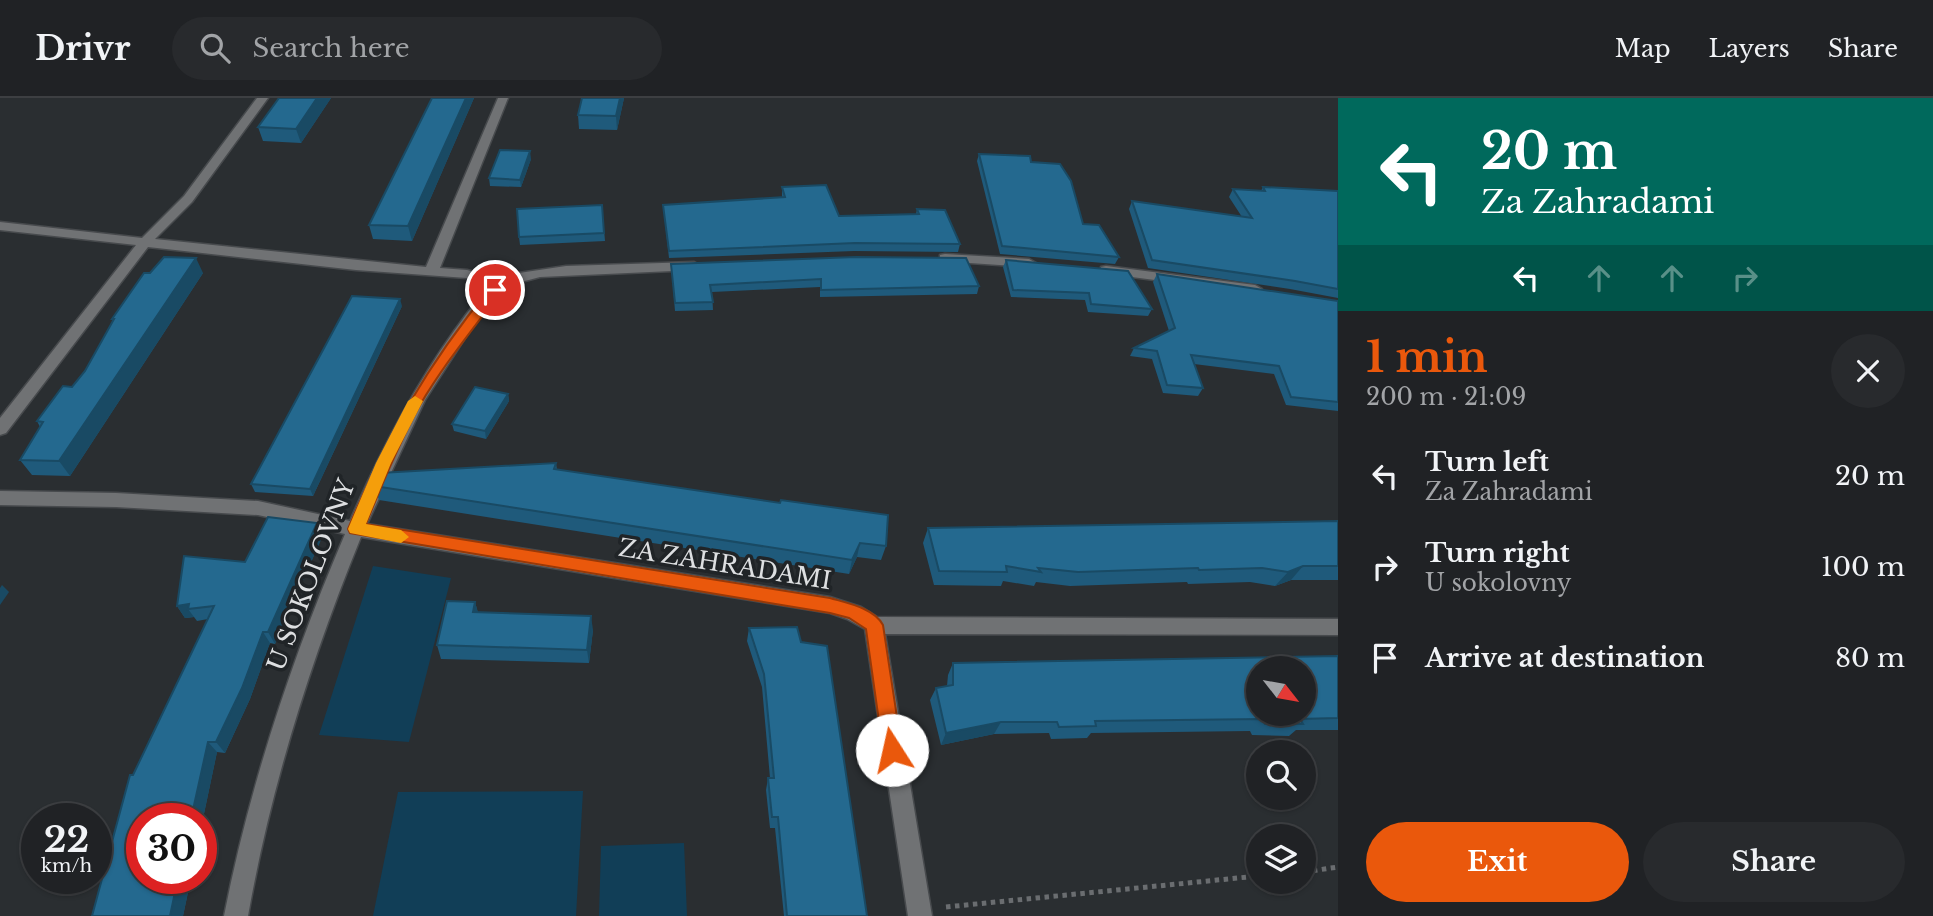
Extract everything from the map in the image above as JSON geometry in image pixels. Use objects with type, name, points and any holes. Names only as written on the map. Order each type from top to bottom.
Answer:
[{"type":"street","points":[[0,429],[145,242],[188,199],[263,98]]},
{"type":"street","points":[[432,272],[503,98]]},
{"type":"street","points":[[0,226],[479,276],[502,284],[519,276],[538,273],[709,265]]},
{"type":"street","points":[[928,257],[1049,264]]},
{"type":"street","points":[[1089,268],[1200,280],[1268,291]]},
{"type":"street","name":"U SOKOLOVNY","points":[[236,916],[269,766],[312,640],[383,463],[414,404],[478,309],[502,284]]},
{"type":"street","name":"ZA ZAHRADAMI","points":[[0,498],[116,499],[258,508],[356,529],[830,605],[854,612],[874,625],[1338,627]]},
{"type":"street","points":[[874,625],[920,916]]},
{"type":"path","points":[[1316,870],[1338,867]]},
{"type":"path","points":[[942,908],[1246,877]]},
{"type":"shaded area","points":[[373,566],[451,578],[409,742],[319,735]]},
{"type":"shaded area","points":[[583,791],[576,916],[373,916],[398,792]]},
{"type":"shaded area","points":[[684,843],[687,916],[599,916],[601,846]]},
{"type":"building","points":[[279,98],[317,98],[296,129],[258,127]]},
{"type":"building","points":[[432,98],[466,98],[408,226],[369,225]]},
{"type":"building","points":[[582,98],[620,98],[616,116],[578,115]]},
{"type":"building","points":[[500,150],[530,151],[520,180],[489,178]]},
{"type":"building","points":[[979,154],[1030,156],[1031,162],[1060,164],[1071,181],[1083,224],[1099,225],[1119,257],[1002,246]]},
{"type":"building","points":[[826,185],[839,216],[919,214],[917,209],[945,210],[960,244],[855,243],[669,251],[663,205],[785,197],[782,187]]},
{"type":"building","points":[[1263,187],[1338,191],[1338,289],[1152,260],[1132,201],[1252,218],[1233,189],[1265,191]]},
{"type":"building","points":[[602,205],[604,233],[519,237],[517,209]]},
{"type":"building","points":[[164,257],[196,258],[59,461],[20,460],[43,422],[37,421],[63,386],[72,387],[85,371],[112,319],[144,273],[150,273]]},
{"type":"building","points":[[856,257],[966,258],[979,286],[821,290],[821,279],[710,285],[713,302],[675,303],[671,264]]},
{"type":"building","points":[[1006,260],[1128,271],[1152,309],[1091,304],[1089,293],[1013,290]]},
{"type":"building","points":[[1157,274],[1338,301],[1338,402],[1291,397],[1279,366],[1191,355],[1203,388],[1167,385],[1157,351],[1134,348],[1175,328]]},
{"type":"building","points":[[352,296],[400,299],[310,489],[251,484]]},
{"type":"building","points":[[475,387],[508,394],[485,431],[452,424]]},
{"type":"building","points":[[556,463],[554,469],[780,503],[781,500],[888,515],[886,546],[860,543],[852,560],[374,486],[380,473]]},
{"type":"building","points":[[268,517],[317,523],[268,632],[263,632],[242,688],[216,742],[208,742],[195,803],[126,803],[126,894],[175,894],[170,916],[92,916],[98,894],[112,894],[112,842],[130,775],[133,775],[214,606],[188,609],[189,604],[177,606],[184,556],[245,562]]},
{"type":"building","points":[[1338,521],[1338,566],[1303,566],[1288,572],[1262,568],[1078,572],[1038,568],[1041,572],[1006,566],[1007,572],[939,571],[928,528]]},
{"type":"building","points":[[447,601],[475,602],[473,612],[591,616],[587,650],[437,645]]},
{"type":"building","points":[[797,627],[801,642],[827,646],[867,916],[787,916],[778,817],[772,817],[768,778],[774,778],[764,674],[749,628]]},
{"type":"building","points":[[1316,656],[1338,656],[1338,718],[1316,719]]},
{"type":"building","points":[[1246,658],[1246,719],[1095,721],[1096,726],[1059,727],[1057,722],[1001,722],[946,733],[936,688],[953,685],[953,663]]},
{"type":"slow traffic","points":[[401,537],[356,529],[383,463],[415,401]]},
{"type":"route","points":[[495,290],[461,332],[414,404],[383,463],[356,529],[830,605],[854,612],[874,625],[892,750]]}]
